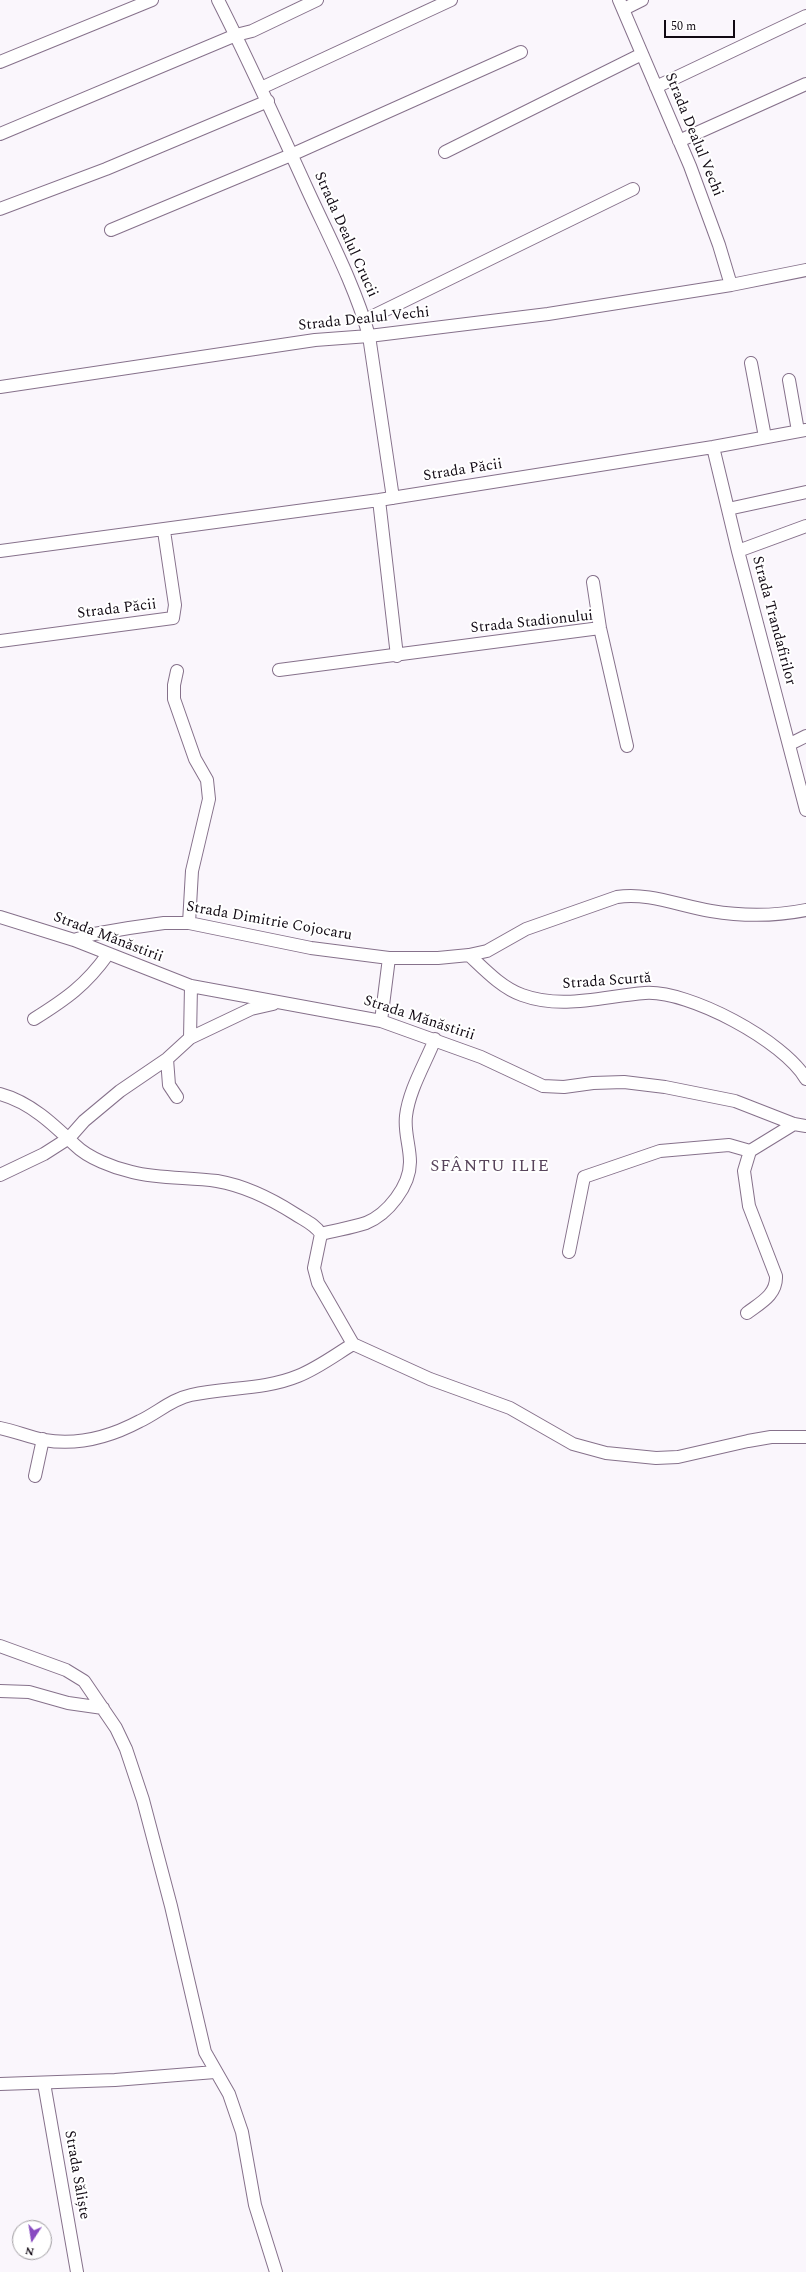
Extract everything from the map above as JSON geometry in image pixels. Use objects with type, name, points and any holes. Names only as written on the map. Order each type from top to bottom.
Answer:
[{"type":"street","points":[[0,62],[152,0]]},
{"type":"street","name":"Strada Dealul Crucii","points":[[218,0],[268,101],[291,155],[353,286],[365,320],[369,336],[393,498]]},
{"type":"street","points":[[0,134],[236,36],[252,31],[317,0]]},
{"type":"street","points":[[261,88],[451,0]]},
{"type":"street","points":[[621,5],[642,0]]},
{"type":"street","name":"Strada Dealul Vechi","points":[[621,5],[679,141],[714,230],[731,285]]},
{"type":"street","points":[[656,87],[806,16]]},
{"type":"street","points":[[111,230],[291,155],[521,52]]},
{"type":"street","points":[[445,152],[642,54]]},
{"type":"street","points":[[679,141],[806,84]]},
{"type":"street","points":[[0,209],[106,169],[268,101]]},
{"type":"street","points":[[365,320],[633,190]]},
{"type":"street","name":"Strada Dealul Vechi","points":[[0,387],[315,340],[369,336],[548,314],[731,285],[806,270]]},
{"type":"street","points":[[752,363],[765,438]]},
{"type":"street","name":"Strada Păcii","points":[[0,551],[164,531],[393,498],[713,447],[802,430],[789,380]]},
{"type":"street","name":"Strada Trandafirilor","points":[[713,447],[738,551],[790,744],[806,810]]},
{"type":"street","points":[[728,510],[806,492]]},
{"type":"street","points":[[379,500],[397,656]]},
{"type":"street","points":[[738,551],[806,526]]},
{"type":"street","name":"Strada Păcii","points":[[0,641],[172,618],[175,605],[164,531]]},
{"type":"street","points":[[593,582],[600,628]]},
{"type":"street","name":"Strada Stadionului","points":[[280,670],[397,656],[600,628],[627,746]]},
{"type":"street","points":[[177,672],[174,685],[174,700],[195,759],[207,780],[209,799],[192,870],[189,923]]},
{"type":"street","points":[[790,744],[806,736]]},
{"type":"street","name":"Strada Dimitrie Cojocaru","points":[[74,940],[94,934],[164,922],[189,923],[274,942],[389,958],[413,959],[469,955],[487,951],[526,929],[617,897],[629,895],[712,911],[759,914],[806,910]]},
{"type":"street","name":"Strada Mănăstirii","points":[[0,917],[74,940],[191,986],[276,1003],[381,1021],[435,1039],[481,1057],[543,1086],[564,1087],[592,1083],[624,1082],[665,1087],[735,1101],[794,1124],[806,1126]]},
{"type":"street","points":[[34,1019],[72,994],[95,973],[108,954]]},
{"type":"street","name":"Strada Scurtă","points":[[469,955],[504,985],[522,995],[542,1000],[570,1002],[647,993],[672,996],[702,1006],[770,1041],[791,1059],[806,1079]]},
{"type":"street","points":[[381,1021],[389,958]]},
{"type":"street","points":[[190,1038],[191,986]]},
{"type":"street","points":[[0,1175],[44,1154],[69,1138],[84,1121],[120,1092],[167,1059],[190,1038],[251,1009],[276,1003]]},
{"type":"street","points":[[321,1234],[366,1223],[378,1216],[403,1188],[407,1178],[410,1160],[405,1136],[407,1107],[435,1039]]},
{"type":"street","points":[[167,1059],[169,1085],[177,1097]]},
{"type":"street","points":[[0,1094],[30,1107],[69,1138],[74,1145],[89,1154],[132,1172],[218,1181],[250,1189],[272,1200],[315,1226],[321,1234],[314,1268],[318,1283],[353,1344],[430,1379],[510,1408],[573,1444],[593,1451],[656,1458],[678,1457],[748,1441],[784,1436],[806,1437]]},
{"type":"street","points":[[747,1313],[770,1295],[776,1284],[776,1276],[749,1206],[744,1172],[750,1151],[794,1124]]},
{"type":"street","points":[[569,1252],[584,1177],[660,1151],[729,1145],[750,1151]]},
{"type":"street","points":[[0,1428],[43,1439],[78,1442],[96,1439],[132,1426],[172,1401],[190,1395],[249,1388],[298,1377],[353,1344]]},
{"type":"street","points":[[35,1476],[43,1439]]},
{"type":"street","points":[[0,1646],[76,1675],[84,1681],[116,1728],[126,1749],[143,1800],[171,1906],[205,2052],[215,2072],[229,2094],[242,2132],[255,2204],[276,2272]]},
{"type":"street","points":[[0,1691],[29,1692],[68,1703],[103,1708]]},
{"type":"street","points":[[0,2084],[115,2080],[215,2072]]},
{"type":"street","name":"Strada Săliște","points":[[44,2083],[77,2272]]},
{"type":"district","name":"SFÂNTU ILIE","points":[[490,1168]]}]
